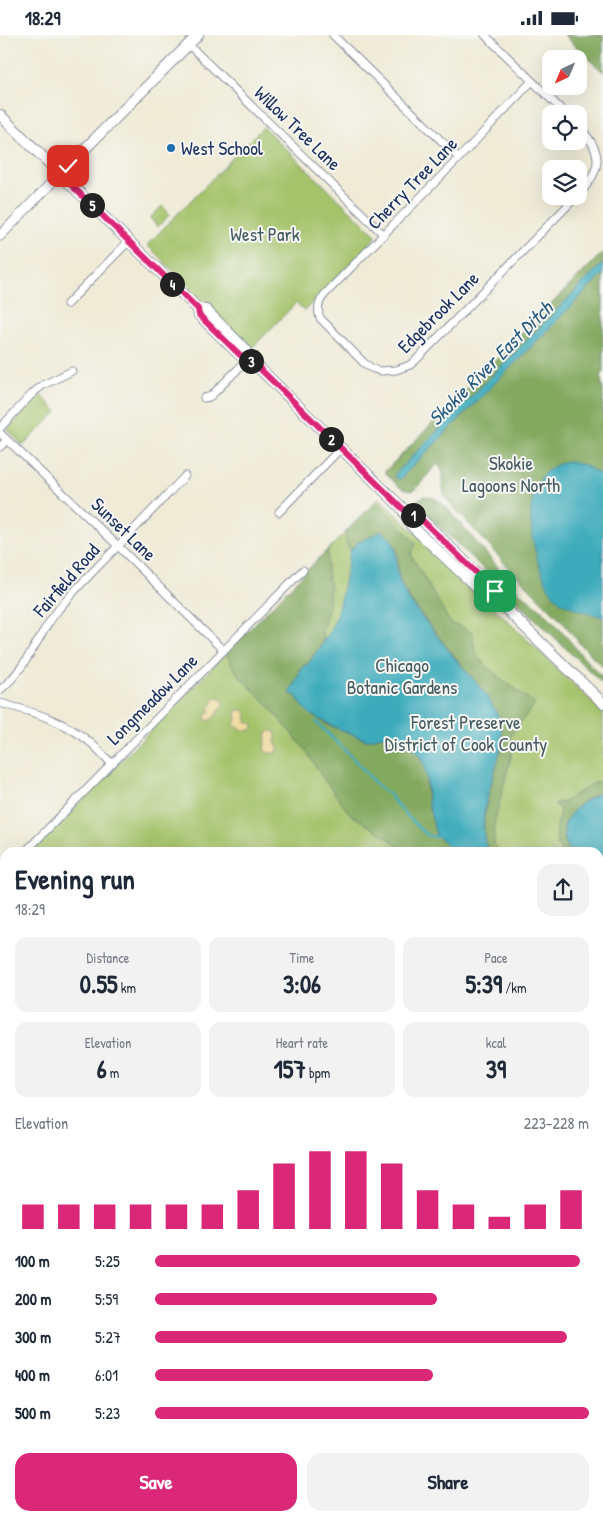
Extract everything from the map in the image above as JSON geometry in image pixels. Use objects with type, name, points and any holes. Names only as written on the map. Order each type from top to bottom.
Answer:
[{"type":"main road","points":[[60,174],[198,35]]},
{"type":"main road","points":[[0,115],[198,309],[199,315],[240,355],[249,358],[403,509],[421,519],[495,591],[500,604],[603,703]]},
{"type":"street","points":[[333,35],[459,158]]},
{"type":"street","points":[[485,35],[557,105]]},
{"type":"street","name":"Willow Tree Lane","points":[[188,44],[384,235]]},
{"type":"street","name":"Cherry Tree Lane","points":[[318,308],[324,294],[384,235],[532,81]]},
{"type":"street","name":"Edgebrook Lane","points":[[587,135],[595,146],[597,160],[595,174],[587,184]]},
{"type":"street","points":[[0,236],[60,174]]},
{"type":"street","name":"Edgebrook Lane","points":[[318,308],[320,318],[324,324],[364,363],[373,369],[386,372],[404,368],[416,360],[568,205]]},
{"type":"street","points":[[67,304],[129,241]]},
{"type":"street","points":[[204,398],[212,395],[249,358]]},
{"type":"street","points":[[0,428],[38,389],[72,371]]},
{"type":"street","name":"Sunset Lane","points":[[0,433],[223,650]]},
{"type":"street","points":[[0,447],[6,440]]},
{"type":"street","points":[[279,512],[341,448]]},
{"type":"street","name":"Fairfield Road","points":[[0,690],[28,659],[52,617],[75,590],[185,476]]},
{"type":"street","name":"Longmeadow Lane","points":[[30,847],[303,569]]},
{"type":"street","points":[[0,703],[56,721],[91,743],[111,763]]},
{"type":"green space","points":[[564,35],[603,35],[603,72],[588,58],[588,50],[580,50]]},
{"type":"green space","name":"West Park","points":[[263,127],[377,236],[304,311],[296,303],[251,349],[147,245]]},
{"type":"green space","points":[[162,206],[170,214],[158,227],[150,218]]},
{"type":"green space","name":"Skokie Lagoons North","points":[[603,252],[603,263],[395,474],[400,479],[603,274],[603,371],[601,378],[603,392],[603,476],[584,465],[580,610],[603,617],[603,667],[449,502],[445,497],[442,483],[443,473],[438,464],[415,490],[410,491],[402,488],[384,472]]},
{"type":"green space","points":[[41,395],[57,412],[23,446],[7,429]]},
{"type":"green space","points":[[424,496],[436,499],[445,506],[497,566],[501,574],[497,582],[416,505],[416,501]]},
{"type":"green space","name":"Forest Preserve District of Cook County","points":[[379,498],[603,712],[603,847],[36,847]]},
{"type":"green space","points":[[376,501],[416,543],[411,555],[451,624],[473,633],[476,651],[483,662],[496,675],[535,704],[510,738],[514,745],[494,824],[495,847],[487,847],[484,838],[484,820],[487,800],[502,745],[500,723],[489,700],[410,600],[398,575],[396,547],[382,531],[357,543],[350,551],[346,542],[345,532]]},
{"type":"green space","points":[[328,549],[327,572],[330,588],[328,608],[322,630],[323,642],[308,664],[302,666],[299,670],[297,679],[292,686],[296,696],[304,708],[324,723],[367,740],[381,736],[397,736],[408,742],[419,755],[424,765],[427,779],[428,803],[436,834],[450,847],[397,847],[391,840],[350,814],[320,774],[307,752],[268,705],[239,676],[226,653]]},
{"type":"green space","points":[[509,585],[551,619],[603,677],[603,684],[507,592],[506,588]]},
{"type":"green space","points":[[603,780],[603,793],[584,801],[568,818],[563,830],[568,847],[559,847],[557,842],[557,825],[560,809],[555,806],[556,802],[562,803],[590,785]]},
{"type":"sand","points":[[218,697],[224,703],[213,719],[208,721],[205,718],[206,715],[210,712],[209,708],[214,698]]},
{"type":"sand","points":[[238,710],[245,712],[247,722],[253,724],[253,729],[246,731],[235,726]]},
{"type":"sand","points":[[270,731],[275,732],[276,736],[275,742],[278,751],[275,753],[267,753],[264,749],[267,733]]},
{"type":"water","points":[[603,263],[603,274],[400,479],[397,479],[395,474]]},
{"type":"water","points":[[566,461],[584,465],[603,476],[603,617],[575,609],[560,601],[554,595],[543,576],[536,553],[531,518],[534,494],[543,475]]},
{"type":"water","points":[[382,531],[389,537],[396,551],[398,575],[409,600],[484,692],[496,712],[502,733],[497,763],[487,796],[483,819],[487,847],[449,847],[436,835],[428,803],[427,779],[424,765],[419,755],[408,742],[397,736],[381,736],[367,740],[339,729],[311,715],[296,696],[291,694],[290,691],[301,668],[308,664],[329,633],[336,617],[350,551],[357,543]]},
{"type":"water","points":[[603,793],[603,847],[568,847],[564,832],[569,816],[582,803]]},
{"type":"waterway","points":[[316,722],[378,786],[390,795],[421,830],[429,836],[438,837]]},
{"type":"place","name":"West School","points":[[171,148]]},
{"type":"route","points":[[68,166],[60,174],[198,309],[199,315],[240,355],[249,358],[403,509],[421,519],[495,591]]},
{"type":"water label","name":"Skokie River East Ditch","points":[[490,363]]},
{"type":"park label","name":"Chicago Botanic Gardens","points":[[402,676]]}]
